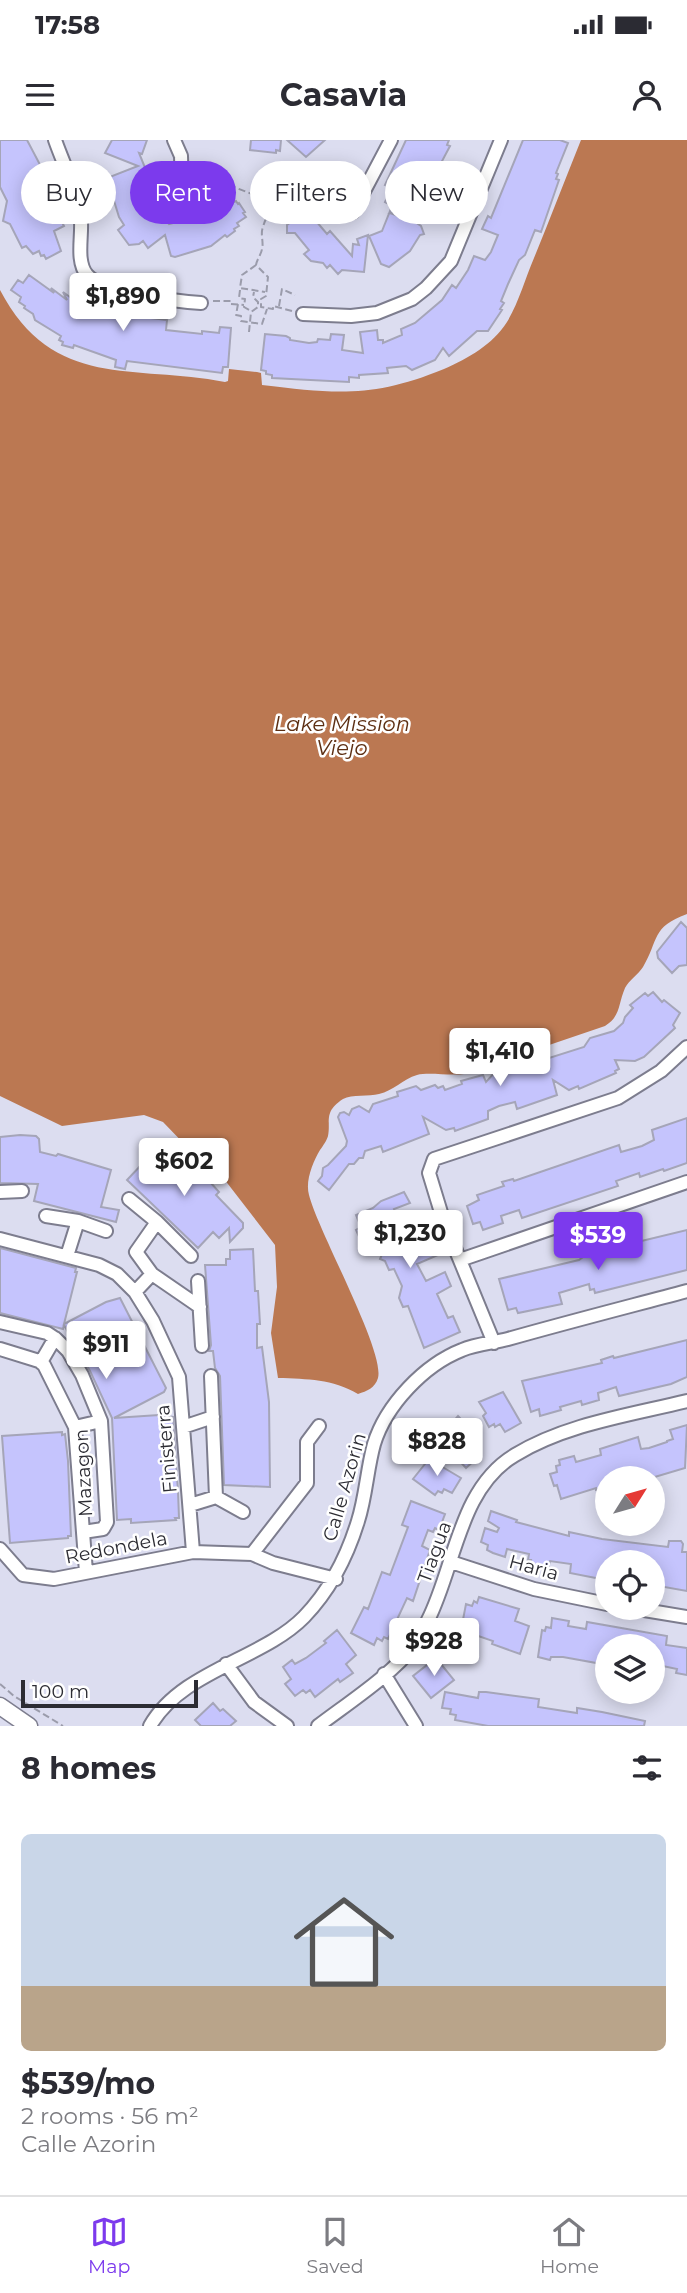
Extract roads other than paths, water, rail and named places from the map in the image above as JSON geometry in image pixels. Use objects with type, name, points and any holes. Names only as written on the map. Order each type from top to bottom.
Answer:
[{"type":"main road","points":[[0,1706],[29,1726]]},
{"type":"street","points":[[55,140],[81,220],[82,264],[88,276],[105,285],[174,301],[201,303]]},
{"type":"street","points":[[174,140],[181,161]]},
{"type":"street","points":[[371,178],[391,140]]},
{"type":"street","points":[[303,314],[351,316],[377,313],[412,299],[426,288],[451,261],[501,140]]},
{"type":"street","points":[[494,1343],[443,1219],[429,1173],[434,1159],[618,1098],[661,1071],[687,1047]]},
{"type":"street","points":[[460,1260],[687,1182]]},
{"type":"street","points":[[0,1192],[22,1191]]},
{"type":"street","points":[[129,1199],[191,1256]]},
{"type":"street","points":[[46,1216],[78,1221],[106,1231]]},
{"type":"street","points":[[67,1256],[78,1221]]},
{"type":"street","points":[[157,1222],[136,1252],[152,1274],[200,1307]]},
{"type":"street","name":"Finisterra","points":[[0,1239],[99,1265],[117,1274],[135,1292],[153,1321],[178,1377],[193,1552]]},
{"type":"street","points":[[135,1292],[152,1274]]},
{"type":"street","points":[[198,1280],[202,1346]]},
{"type":"street","name":"Calle Azorin","points":[[150,1726],[155,1717],[181,1692],[265,1644],[302,1618],[335,1579],[358,1521],[374,1443],[386,1414],[428,1370],[462,1350],[687,1291]]},
{"type":"street","points":[[0,1322],[55,1338],[41,1362],[0,1349]]},
{"type":"street","name":"Mazagon","points":[[55,1338],[68,1351],[82,1375],[101,1421],[107,1522],[103,1529],[83,1532]]},
{"type":"street","name":"Mazagon","points":[[41,1362],[75,1427],[86,1572]]},
{"type":"street","points":[[211,1376],[216,1497]]},
{"type":"street","name":"Tiagua","points":[[318,1726],[384,1674],[416,1643],[433,1611],[472,1503],[492,1474],[514,1455],[551,1437],[687,1401]]},
{"type":"street","points":[[184,1427],[213,1417]]},
{"type":"street","points":[[75,1427],[101,1421]]},
{"type":"street","points":[[252,1554],[307,1483],[307,1442],[320,1426]]},
{"type":"street","points":[[190,1505],[216,1497],[243,1512]]},
{"type":"street","name":"Redondela","points":[[0,1549],[23,1575],[54,1579],[193,1552],[252,1554],[273,1563],[335,1579]]},
{"type":"street","name":"Haria","points":[[451,1562],[534,1589],[595,1602]]},
{"type":"street","points":[[665,1613],[687,1617]]},
{"type":"street","points":[[226,1664],[254,1702],[287,1726]]},
{"type":"street","points":[[384,1674],[416,1726]]},
{"type":"water","name":"Lake Mission Viejo","points":[[581,140],[687,140],[687,914],[661,929],[643,967],[625,988],[617,1014],[605,1026],[464,1074],[417,1075],[375,1095],[347,1097],[333,1108],[329,1117],[328,1136],[312,1166],[308,1190],[315,1212],[362,1318],[377,1364],[378,1378],[373,1387],[358,1394],[329,1383],[278,1378],[271,1333],[277,1287],[275,1245],[221,1175],[191,1151],[163,1122],[144,1115],[62,1126],[0,1096],[0,290],[21,322],[45,344],[70,359],[98,367],[225,382],[228,381],[229,369],[261,373],[262,385],[333,392],[396,385],[462,360],[487,344],[501,330],[518,298]]}]
